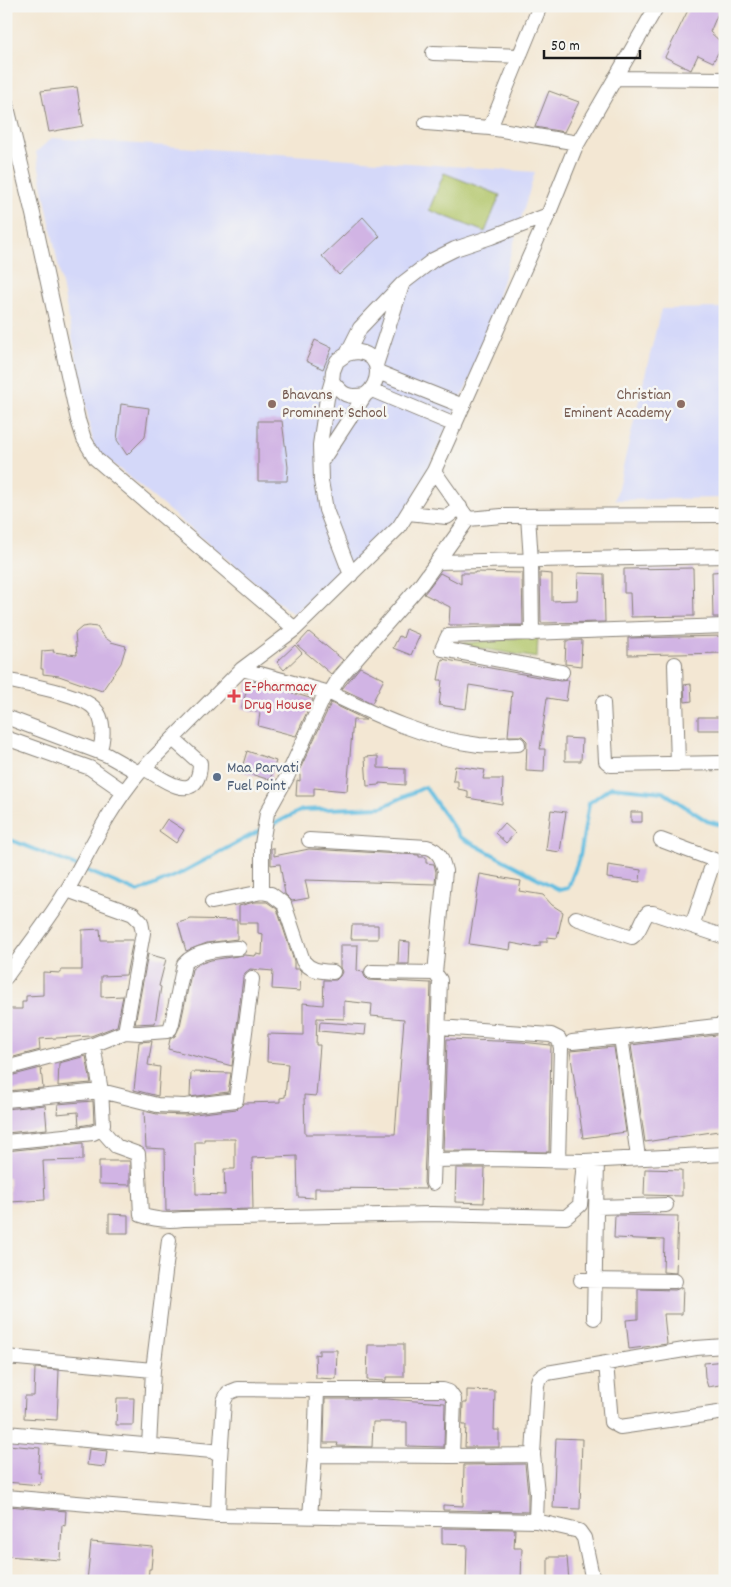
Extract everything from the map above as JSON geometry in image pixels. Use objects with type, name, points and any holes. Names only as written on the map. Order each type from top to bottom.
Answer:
[{"type":"street","points":[[490,128],[540,6]]},
{"type":"street","points":[[6,977],[68,888],[93,840],[123,791],[242,669],[295,629],[400,527],[434,471],[578,143],[657,6]]},
{"type":"street","points":[[433,53],[520,56]]},
{"type":"street","points":[[615,78],[725,79]]},
{"type":"street","points":[[6,103],[33,214],[78,420],[84,439],[96,459],[295,629]]},
{"type":"street","points":[[426,123],[490,128],[578,143]]},
{"type":"street","points":[[351,575],[326,510],[321,481],[322,436],[327,398],[333,371],[338,361],[346,354],[360,328],[403,283],[434,260],[455,250],[548,215]]},
{"type":"street","points":[[321,462],[368,393],[403,283]]},
{"type":"street","points":[[346,354],[358,352],[368,356],[377,369],[464,406]]},
{"type":"street","points":[[332,382],[341,392],[352,397],[368,393],[455,425]]},
{"type":"street","points":[[434,471],[468,519]]},
{"type":"street","points":[[408,513],[447,517],[460,507]]},
{"type":"street","points":[[262,892],[267,813],[287,778],[328,693],[397,613],[468,519],[502,516],[725,515]]},
{"type":"street","points":[[528,516],[532,634]]},
{"type":"street","points":[[437,562],[725,556]]},
{"type":"street","points":[[562,672],[442,649],[448,636],[725,626]]},
{"type":"street","points":[[675,664],[678,764]]},
{"type":"street","points":[[242,669],[328,693],[376,715],[422,732],[480,745],[518,744]]},
{"type":"street","points":[[6,680],[77,697],[94,708],[100,717],[102,730],[103,741],[99,752]]},
{"type":"street","points":[[603,703],[606,761],[611,765],[725,763]]},
{"type":"street","points":[[6,716],[99,752],[175,786],[187,788],[195,782],[200,771],[200,763],[173,739]]},
{"type":"street","points":[[6,738],[90,768],[123,791]]},
{"type":"street","points":[[309,840],[427,847],[433,848],[442,858],[445,871],[435,973],[440,980],[433,1184]]},
{"type":"street","points":[[661,840],[719,862],[692,926]]},
{"type":"street","points":[[68,888],[133,914],[141,922],[143,933],[125,1032]]},
{"type":"street","points":[[212,902],[262,892],[271,894],[284,904],[303,961],[309,968],[333,972]]},
{"type":"street","points":[[576,918],[632,937],[637,934],[648,913],[725,937]]},
{"type":"street","points":[[6,1068],[93,1045],[125,1032],[162,1032],[170,1029],[184,964],[188,958],[213,950],[239,948]]},
{"type":"street","points":[[372,972],[435,973]]},
{"type":"street","points":[[6,1100],[101,1090],[157,1105],[185,1106],[236,1100],[252,979]]},
{"type":"street","points":[[572,1042],[725,1025]]},
{"type":"street","points":[[439,1027],[551,1035],[559,1039],[561,1048],[558,1160]]},
{"type":"street","points":[[621,1037],[638,1157]]},
{"type":"street","points":[[6,1142],[92,1133],[101,1129],[103,1124],[101,1090],[93,1045]]},
{"type":"street","points":[[101,1129],[116,1146],[138,1154],[141,1215],[152,1219],[171,1221],[183,1219],[432,1214],[566,1217],[580,1205],[590,1160]]},
{"type":"street","points":[[434,1160],[590,1160],[725,1154]]},
{"type":"street","points":[[590,1160],[597,1207],[588,1280],[594,1318]]},
{"type":"street","points":[[597,1207],[666,1205]]},
{"type":"street","points":[[148,1446],[154,1370],[169,1240]]},
{"type":"street","points":[[588,1280],[675,1281]]},
{"type":"street","points":[[536,1521],[537,1493],[533,1455],[539,1378],[547,1373],[696,1348],[725,1346]]},
{"type":"street","points":[[6,1357],[154,1370]]},
{"type":"street","points":[[606,1363],[612,1422],[620,1427],[725,1412]]},
{"type":"street","points":[[218,1515],[224,1401],[228,1393],[238,1389],[443,1390],[449,1392],[454,1399],[452,1456]]},
{"type":"street","points":[[310,1516],[317,1390]]},
{"type":"street","points":[[6,1434],[212,1451],[220,1458]]},
{"type":"street","points":[[314,1454],[533,1455]]},
{"type":"street","points":[[6,1498],[218,1515],[536,1521],[579,1530],[584,1538],[593,1581]]},
{"type":"shaded area","name":"Bhavans Prominent School","points":[[52,138],[535,172],[479,360],[405,516],[355,562],[293,614],[94,448],[36,152]]},
{"type":"shaded area","name":"Christian Eminent Academy","points":[[725,308],[725,498],[615,500],[661,309]]},
{"type":"green space","points":[[444,173],[500,195],[485,232],[429,210]]},
{"type":"green space","points":[[538,636],[537,658],[455,644]]},
{"type":"building","points":[[690,6],[709,6],[719,11],[710,32],[723,44],[713,62],[698,55],[691,70],[665,57]]},
{"type":"building","points":[[77,87],[83,126],[49,132],[41,91]]},
{"type":"building","points":[[549,91],[579,102],[564,132],[535,127]]},
{"type":"building","points":[[363,217],[380,236],[339,275],[322,256]]},
{"type":"building","points":[[315,340],[332,348],[323,369],[306,361]]},
{"type":"building","points":[[121,404],[149,408],[145,437],[127,455],[117,440]]},
{"type":"building","points":[[258,421],[282,421],[288,467],[287,481],[258,481]]},
{"type":"building","points":[[693,568],[694,616],[631,617],[630,593],[624,593],[624,569]]},
{"type":"building","points":[[725,571],[725,617],[713,617],[712,572]]},
{"type":"building","points":[[440,573],[461,584],[461,573],[522,573],[523,625],[449,625],[450,607],[424,594]]},
{"type":"building","points":[[540,573],[552,574],[552,601],[577,600],[578,573],[604,574],[605,622],[541,623]]},
{"type":"building","points":[[82,627],[97,627],[103,636],[111,642],[126,646],[121,663],[102,691],[59,676],[43,674],[43,669],[41,669],[42,651],[54,650],[53,652],[77,655],[75,633]]},
{"type":"building","points":[[406,629],[420,635],[411,655],[393,648],[399,636],[403,638]]},
{"type":"building","points":[[309,632],[343,660],[331,674],[297,645]]},
{"type":"building","points":[[725,636],[725,653],[628,655],[628,638]]},
{"type":"building","points":[[582,640],[581,666],[565,664],[566,641]]},
{"type":"building","points":[[295,645],[302,653],[284,670],[277,662]]},
{"type":"building","points":[[442,659],[560,681],[569,680],[566,701],[547,698],[540,749],[545,749],[544,772],[526,771],[527,741],[522,736],[508,736],[512,692],[469,685],[466,709],[439,705],[442,680],[438,680]]},
{"type":"building","points":[[360,667],[384,679],[372,703],[342,689]]},
{"type":"building","points":[[249,680],[313,699],[296,736],[258,726],[260,713],[242,708]]},
{"type":"building","points":[[691,684],[692,701],[685,702],[684,685]]},
{"type":"building","points":[[331,703],[366,720],[353,720],[347,791],[314,788],[314,796],[296,796],[297,780],[300,781],[300,769]]},
{"type":"building","points":[[698,717],[725,717],[725,730],[698,730]]},
{"type":"building","points":[[565,738],[582,739],[581,761],[565,761]]},
{"type":"building","points":[[247,751],[276,761],[270,780],[241,771]]},
{"type":"building","points":[[378,756],[378,768],[405,769],[405,785],[379,783],[379,785],[367,786],[365,757]]},
{"type":"building","points":[[455,766],[485,770],[483,779],[503,779],[502,804],[468,798],[468,791],[458,789],[458,781],[453,781]]},
{"type":"building","points":[[551,810],[566,812],[560,852],[546,850]]},
{"type":"building","points":[[631,812],[642,812],[642,822],[631,822]]},
{"type":"building","points":[[167,819],[184,830],[176,843],[159,831]]},
{"type":"building","points":[[504,823],[515,833],[506,843],[495,833]]},
{"type":"building","points":[[271,848],[274,848],[274,856],[309,849],[419,855],[419,857],[426,857],[426,863],[434,864],[436,872],[435,884],[305,880],[309,898],[292,901],[285,894],[280,864],[271,865]]},
{"type":"building","points":[[608,865],[641,870],[640,882],[607,878]]},
{"type":"building","points":[[480,874],[521,881],[519,891],[543,895],[552,905],[563,912],[557,938],[547,937],[547,942],[540,942],[540,946],[533,947],[511,943],[510,950],[469,944]]},
{"type":"building","points":[[254,902],[267,902],[277,909],[294,961],[294,969],[301,971],[300,991],[272,989],[273,971],[250,969],[245,973],[232,1066],[168,1049],[170,1039],[175,1036],[180,1026],[192,969],[199,964],[211,960],[244,955],[262,955],[263,934],[258,933],[258,923],[239,923],[239,906]]},
{"type":"building","points":[[191,919],[237,920],[237,939],[207,943],[186,951],[178,923]]},
{"type":"building","points":[[352,925],[378,925],[378,939],[351,939]]},
{"type":"building","points":[[100,929],[101,940],[133,940],[126,975],[101,976],[101,997],[123,996],[117,1026],[91,1036],[39,1039],[40,1050],[10,1058],[7,1009],[22,1009],[22,1002],[26,1002],[26,996],[43,995],[43,972],[61,973],[61,970],[82,970],[82,930]]},
{"type":"building","points":[[399,941],[410,942],[409,964],[398,964]]},
{"type":"building","points":[[340,945],[358,945],[357,971],[363,972],[368,980],[431,983],[424,1183],[426,1189],[315,1188],[315,1198],[298,1197],[297,1156],[252,1158],[253,1209],[166,1211],[165,1149],[146,1148],[144,1111],[157,1114],[186,1115],[237,1109],[244,1103],[280,1102],[280,1098],[285,1097],[288,1064],[267,1062],[268,1034],[303,1035],[303,1003],[323,1005],[324,980],[336,980],[342,972],[340,967]],"holes":[[[344,1001],[372,1004],[371,1016],[404,1019],[395,1134],[305,1134],[304,1095],[316,1096],[320,1045],[316,1045],[317,1018],[344,1019]],[[204,1139],[235,1139],[235,1169],[224,1169],[225,1195],[196,1194],[195,1142],[204,1142]]]},
{"type":"building","points":[[148,954],[166,959],[159,986],[161,987],[155,1023],[135,1024]]},
{"type":"building","points":[[320,1022],[366,1025],[365,1035],[319,1031]]},
{"type":"building","points":[[725,1034],[725,1130],[645,1142],[631,1045]]},
{"type":"building","points":[[447,1039],[551,1045],[549,1152],[443,1151]]},
{"type":"building","points":[[152,1041],[148,1065],[160,1067],[158,1096],[134,1090],[139,1042]]},
{"type":"building","points":[[614,1047],[626,1132],[583,1138],[570,1051]]},
{"type":"building","points":[[86,1056],[91,1083],[58,1086],[59,1063]]},
{"type":"building","points":[[41,1068],[43,1088],[6,1091],[6,1077]]},
{"type":"building","points":[[191,1072],[231,1073],[228,1092],[190,1097]]},
{"type":"building","points":[[93,1101],[94,1123],[79,1126],[78,1112],[57,1114],[58,1104]]},
{"type":"building","points":[[45,1105],[47,1129],[6,1133],[6,1109]]},
{"type":"building","points":[[83,1143],[83,1160],[43,1161],[45,1200],[10,1202],[9,1177],[6,1177],[6,1151]]},
{"type":"building","points":[[99,1161],[130,1161],[130,1185],[99,1184]]},
{"type":"building","points":[[456,1168],[485,1168],[484,1203],[455,1202]]},
{"type":"building","points":[[645,1169],[682,1170],[682,1196],[644,1195]]},
{"type":"building","points":[[109,1214],[128,1215],[128,1233],[109,1233]]},
{"type":"building","points":[[615,1215],[678,1216],[676,1273],[663,1272],[664,1240],[614,1238]]},
{"type":"building","points":[[683,1287],[682,1314],[664,1314],[667,1344],[629,1349],[626,1320],[638,1319],[638,1289],[675,1290]]},
{"type":"building","points":[[404,1344],[404,1377],[386,1377],[386,1381],[367,1380],[368,1345]]},
{"type":"building","points":[[319,1350],[337,1350],[336,1379],[316,1378],[315,1354],[319,1355]]},
{"type":"building","points":[[725,1361],[725,1384],[708,1387],[704,1363]]},
{"type":"building","points":[[35,1368],[59,1370],[57,1420],[24,1418],[25,1396],[34,1396]]},
{"type":"building","points":[[467,1390],[495,1391],[494,1430],[499,1430],[499,1447],[465,1447],[466,1425],[462,1425],[463,1403],[467,1403]]},
{"type":"building","points":[[117,1398],[134,1398],[133,1425],[116,1425]]},
{"type":"building","points":[[325,1399],[386,1399],[445,1403],[444,1447],[407,1446],[407,1422],[373,1422],[372,1447],[337,1446],[338,1443],[324,1443]]},
{"type":"building","points":[[556,1438],[582,1439],[580,1509],[553,1508]]},
{"type":"building","points":[[8,1445],[40,1448],[38,1473],[41,1473],[40,1485],[6,1482]]},
{"type":"building","points":[[89,1449],[107,1451],[105,1467],[87,1465]]},
{"type":"building","points":[[525,1464],[528,1512],[443,1510],[443,1505],[463,1506],[464,1465]]},
{"type":"building","points":[[8,1506],[66,1511],[65,1526],[62,1525],[60,1560],[6,1556]]},
{"type":"building","points":[[442,1528],[515,1529],[514,1548],[522,1548],[521,1581],[466,1581],[467,1545],[442,1544]]},
{"type":"building","points":[[91,1542],[153,1547],[148,1581],[87,1581]]},
{"type":"building","points":[[548,1557],[567,1557],[569,1581],[548,1581]]},
{"type":"waterway","points":[[268,827],[302,810],[382,807],[425,787],[460,837],[560,890],[568,888],[580,856],[589,803],[611,787],[663,792],[707,821],[725,826]]},
{"type":"waterway","points":[[83,869],[138,892],[179,874],[261,830]]},
{"type":"waterway","points":[[6,840],[11,840],[76,866]]},
{"type":"place","name":"Bhavans Prominent School","points":[[272,404]]},
{"type":"place","name":"Christian Eminent Academy","points":[[681,404]]},
{"type":"place","name":"E-Pharmacy Drug House","points":[[234,696]]},
{"type":"place","name":"Maa Parvati Fuel Point","points":[[217,777]]}]
